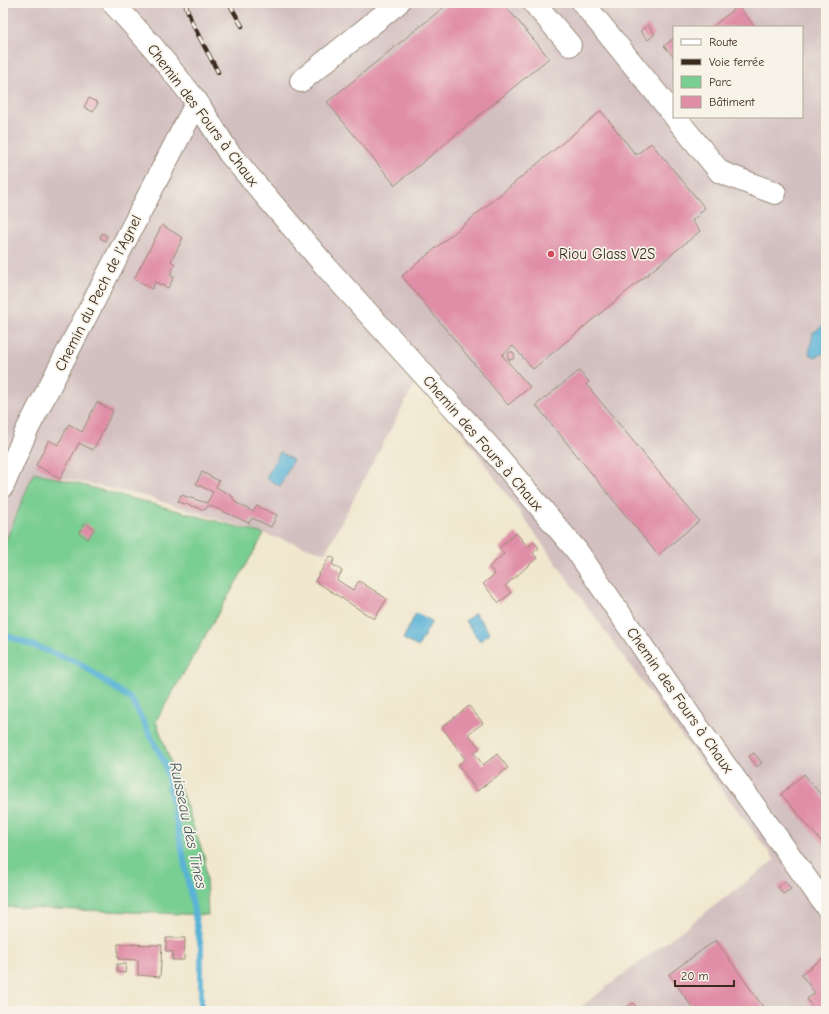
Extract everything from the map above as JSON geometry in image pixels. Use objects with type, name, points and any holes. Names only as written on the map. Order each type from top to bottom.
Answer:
[{"type":"street","name":"Chemin des Fours à Chaux","points":[[112,3],[152,46],[197,102],[230,153],[328,269],[493,451],[576,551],[690,716],[826,906]]},
{"type":"street","points":[[300,81],[398,3]]},
{"type":"street","points":[[534,3],[570,46]]},
{"type":"street","points":[[583,3],[673,114]]},
{"type":"street","name":"Chemin du Pech de l'Agnel","points":[[3,486],[26,432],[197,102]]},
{"type":"street","points":[[677,118],[720,172],[775,193]]},
{"type":"shaded area","points":[[3,3],[826,3],[826,1011],[575,1011],[775,860],[667,717],[420,374],[325,553],[141,495],[34,472],[3,548]]},
{"type":"green space","points":[[34,472],[264,534],[156,721],[205,859],[208,915],[3,907],[3,548]]},
{"type":"water","points":[[826,323],[826,352],[815,357],[809,354],[813,333]]},
{"type":"water","points":[[280,452],[293,460],[280,486],[266,478]]},
{"type":"water","points":[[416,613],[432,621],[418,647],[403,639]]},
{"type":"water","points":[[475,613],[490,633],[480,641],[465,621]]},
{"type":"building","points":[[449,3],[503,3],[549,58],[395,185],[327,102]]},
{"type":"building","points":[[738,6],[754,26],[713,26]]},
{"type":"building","points":[[648,25],[655,34],[648,40],[640,31]]},
{"type":"building","points":[[673,39],[673,56],[664,46]]},
{"type":"building","points":[[89,98],[98,103],[93,112],[84,107]]},
{"type":"building","name":"Riou Glass V2S","points":[[601,111],[636,155],[651,143],[705,208],[692,221],[700,231],[533,369],[513,346],[502,355],[530,387],[508,405],[402,276]]},
{"type":"building","points":[[162,225],[183,238],[171,261],[175,264],[170,275],[174,277],[168,288],[155,282],[152,289],[134,279]]},
{"type":"building","points":[[102,233],[107,236],[105,241],[100,238]]},
{"type":"building","points":[[513,352],[515,355],[513,359],[509,360],[507,354]]},
{"type":"building","points":[[579,371],[589,382],[586,384],[699,521],[658,555],[536,405]]},
{"type":"building","points":[[97,402],[113,411],[93,450],[79,443],[60,479],[36,465],[49,440],[58,445],[69,424],[82,432]]},
{"type":"building","points":[[202,472],[219,481],[216,487],[232,496],[235,502],[253,512],[257,506],[277,515],[271,527],[252,518],[249,523],[209,505],[205,510],[178,502],[181,495],[207,503],[213,492],[196,484]]},
{"type":"building","points":[[85,523],[94,529],[88,539],[79,533]]},
{"type":"building","points":[[516,533],[528,547],[534,542],[539,548],[533,553],[537,558],[505,586],[511,593],[499,603],[483,584],[495,574],[489,567],[504,554],[499,548]]},
{"type":"building","points":[[330,556],[335,559],[332,564],[342,571],[337,580],[353,590],[359,581],[387,599],[374,619],[315,581]]},
{"type":"building","points":[[469,706],[483,723],[468,734],[480,748],[474,753],[483,765],[497,754],[508,768],[477,791],[458,765],[465,759],[442,727]]},
{"type":"building","points":[[754,753],[762,763],[757,767],[749,756]]},
{"type":"building","points":[[804,774],[826,801],[826,847],[781,794]]},
{"type":"building","points":[[785,881],[791,889],[783,894],[778,887]]},
{"type":"building","points":[[166,938],[185,938],[184,960],[172,960],[173,952],[166,951]]},
{"type":"building","points":[[716,940],[766,1011],[695,1011],[669,974]]},
{"type":"building","points":[[118,944],[162,945],[160,977],[138,975],[138,960],[118,959]]},
{"type":"building","points":[[826,956],[826,1011],[815,1011],[807,999],[815,993],[801,974]]},
{"type":"building","points":[[117,964],[126,964],[125,973],[117,972]]},
{"type":"building","points":[[633,1003],[639,1011],[621,1011]]},
{"type":"waterway","name":"Ruisseau des Tines","points":[[3,634],[79,663],[132,700],[165,764],[201,947],[201,1011]]},
{"type":"railway","points":[[185,3],[192,23],[218,72]]},
{"type":"railway","points":[[229,3],[242,26]]},
{"type":"place","name":"Riou Glass V2S","points":[[551,254]]}]
